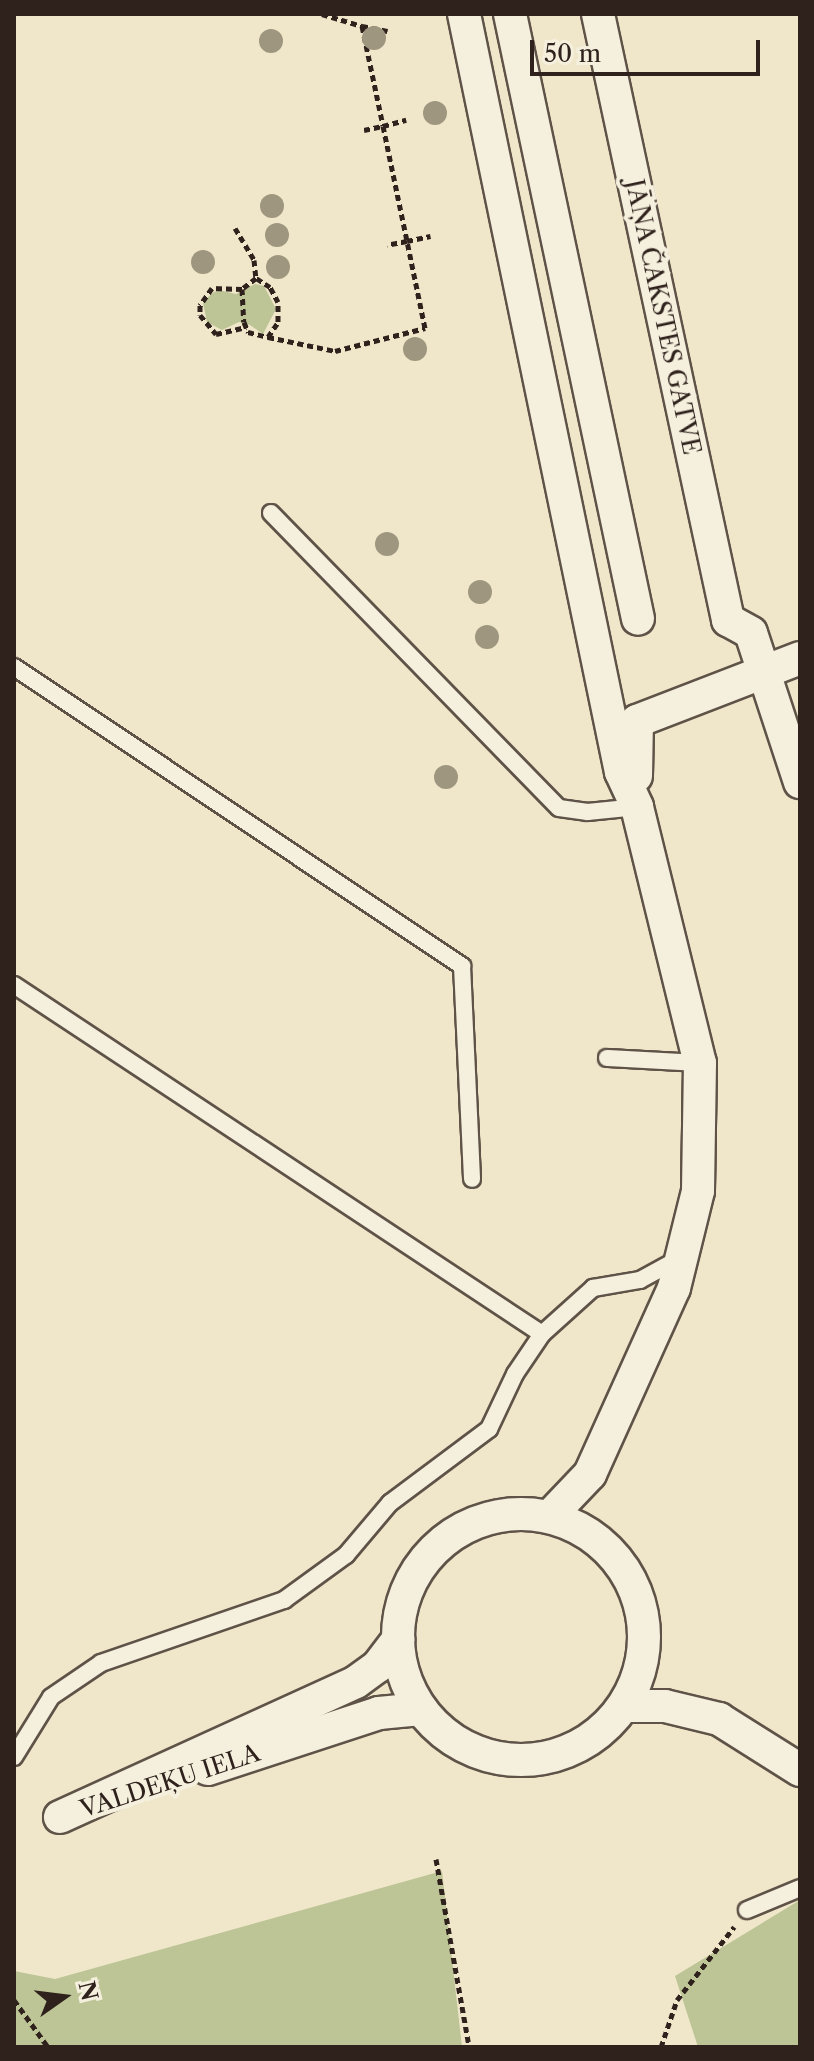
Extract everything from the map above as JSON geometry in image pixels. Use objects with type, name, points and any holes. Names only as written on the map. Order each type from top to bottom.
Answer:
[{"type":"street","points":[[464,14],[621,772],[637,807],[700,1063],[701,1153],[684,1256],[590,1474],[550,1516]]},
{"type":"street","points":[[510,14],[638,619]]},
{"type":"street","name":"JĀŅA ČAKSTES GATVE","points":[[598,14],[728,620],[751,633],[765,675]]},
{"type":"street","points":[[637,807],[637,721],[765,675],[800,658]]},
{"type":"street","points":[[765,675],[800,782]]},
{"type":"street","points":[[550,1516],[581,1528],[606,1547],[637,1594],[644,1649],[638,1679],[624,1706],[601,1731],[572,1750],[518,1759],[474,1751],[444,1733],[421,1709],[404,1676],[398,1639],[401,1607],[413,1577],[432,1551],[457,1531],[486,1518],[550,1516]]},
{"type":"street","name":"VALDEĶU IELA","points":[[398,1639],[378,1666],[356,1682],[60,1817],[379,1713],[421,1709]]},
{"type":"street","points":[[624,1706],[665,1706],[719,1719],[800,1770]]},
{"type":"lane","points":[[271,513],[559,808],[588,812],[637,807]]},
{"type":"lane","points":[[14,667],[462,966],[472,1179]]},
{"type":"lane","points":[[14,985],[542,1334]]},
{"type":"lane","points":[[607,1058],[700,1063]]},
{"type":"lane","points":[[14,1757],[51,1697],[101,1663],[284,1600],[346,1555],[390,1503],[489,1429],[515,1374],[542,1334],[593,1288],[640,1280],[684,1256]]},
{"type":"lane","points":[[747,1910],[800,1888]]},
{"type":"path","points":[[322,14],[388,31]]},
{"type":"path","points":[[256,278],[242,289],[212,288],[203,296],[200,315],[216,334],[246,327],[268,337],[335,351],[425,328],[362,26]]},
{"type":"path","points":[[364,130],[406,120]]},
{"type":"path","points":[[235,228],[254,260],[256,278]]},
{"type":"path","points":[[387,245],[430,236]]},
{"type":"path","points":[[256,278],[270,287],[278,302],[278,322],[268,337]]},
{"type":"path","points":[[242,289],[246,327]]},
{"type":"path","points":[[436,1859],[469,2047]]},
{"type":"path","points":[[661,2047],[677,2000],[747,1910]]},
{"type":"path","points":[[14,2000],[48,2047]]},
{"type":"green space","points":[[255,284],[264,286],[276,309],[263,334],[239,322],[222,330],[207,322],[203,303],[211,294],[218,290],[236,294]]},
{"type":"green space","points":[[442,1871],[462,2047],[14,2047],[14,1971],[55,1979]]},
{"type":"green space","points":[[800,1900],[800,2047],[698,2047],[675,1976]]}]
